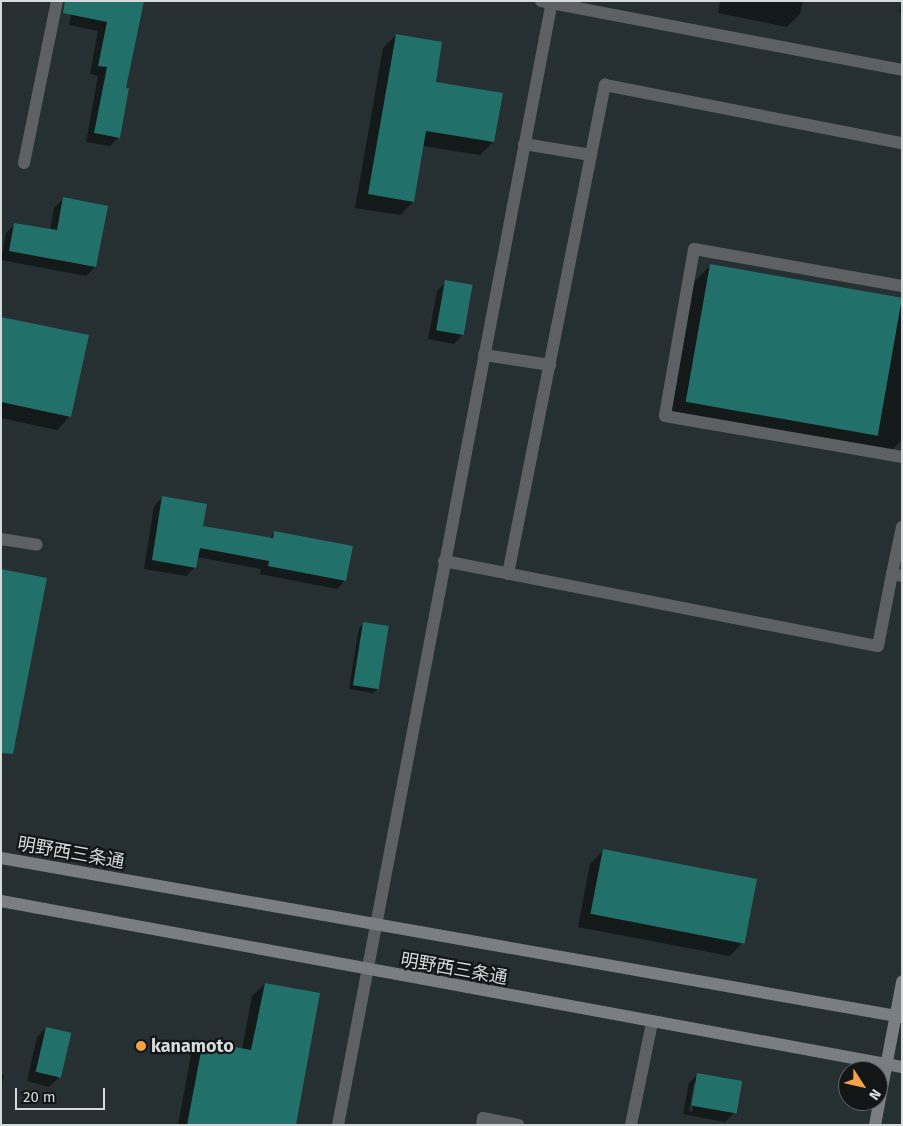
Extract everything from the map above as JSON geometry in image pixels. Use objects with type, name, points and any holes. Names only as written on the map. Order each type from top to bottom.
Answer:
[{"type":"street","points":[[24,163],[57,1]]},
{"type":"street","points":[[338,1125],[374,926],[524,144],[548,2],[902,70]]},
{"type":"street","points":[[508,574],[605,85],[902,143]]},
{"type":"street","points":[[524,144],[591,155]]},
{"type":"street","points":[[902,286],[694,249],[665,416],[902,457]]},
{"type":"street","points":[[484,355],[550,365]]},
{"type":"street","points":[[444,561],[878,646],[897,575],[902,527]]},
{"type":"street","points":[[1,539],[37,545]]},
{"type":"street","name":"明野西三条通","points":[[1,858],[374,926],[898,1017]]},
{"type":"street","name":"明野西三条通","points":[[1,901],[652,1023],[869,1061]]},
{"type":"street","points":[[887,1061],[898,1017],[902,982]]},
{"type":"street","points":[[631,1125],[652,1023]]},
{"type":"street","name":"明野西三条通","points":[[888,1064],[902,1067]]},
{"type":"street","points":[[875,1125],[878,1111]]},
{"type":"street","points":[[482,1125],[483,1118],[518,1125]]},
{"type":"building","points":[[65,1],[144,1],[126,88],[129,88],[120,138],[94,133],[107,67],[98,66],[107,22],[63,13]]},
{"type":"building","points":[[396,34],[442,42],[436,82],[503,93],[494,142],[426,131],[414,202],[368,194]]},
{"type":"building","points":[[63,197],[108,206],[96,267],[9,251],[14,223],[57,230]]},
{"type":"building","points":[[710,264],[902,298],[878,436],[686,402]]},
{"type":"building","points":[[445,280],[473,285],[464,335],[436,330]]},
{"type":"building","points":[[1,317],[89,335],[71,417],[1,402]]},
{"type":"building","points":[[162,496],[207,504],[203,526],[273,538],[274,531],[353,546],[346,581],[268,566],[269,561],[200,548],[196,568],[152,560]]},
{"type":"building","points":[[1,569],[47,578],[13,754],[1,753]]},
{"type":"building","points":[[363,622],[389,626],[379,689],[353,685]]},
{"type":"building","points":[[603,849],[757,879],[745,944],[590,914]]},
{"type":"building","points":[[265,983],[320,993],[296,1125],[187,1125],[203,1041],[251,1050]]},
{"type":"building","points":[[46,1027],[71,1033],[61,1078],[36,1072]]},
{"type":"building","points":[[697,1073],[742,1081],[737,1113],[691,1105]]},
{"type":"place","name":"kanamoto","points":[[141,1046]]}]
